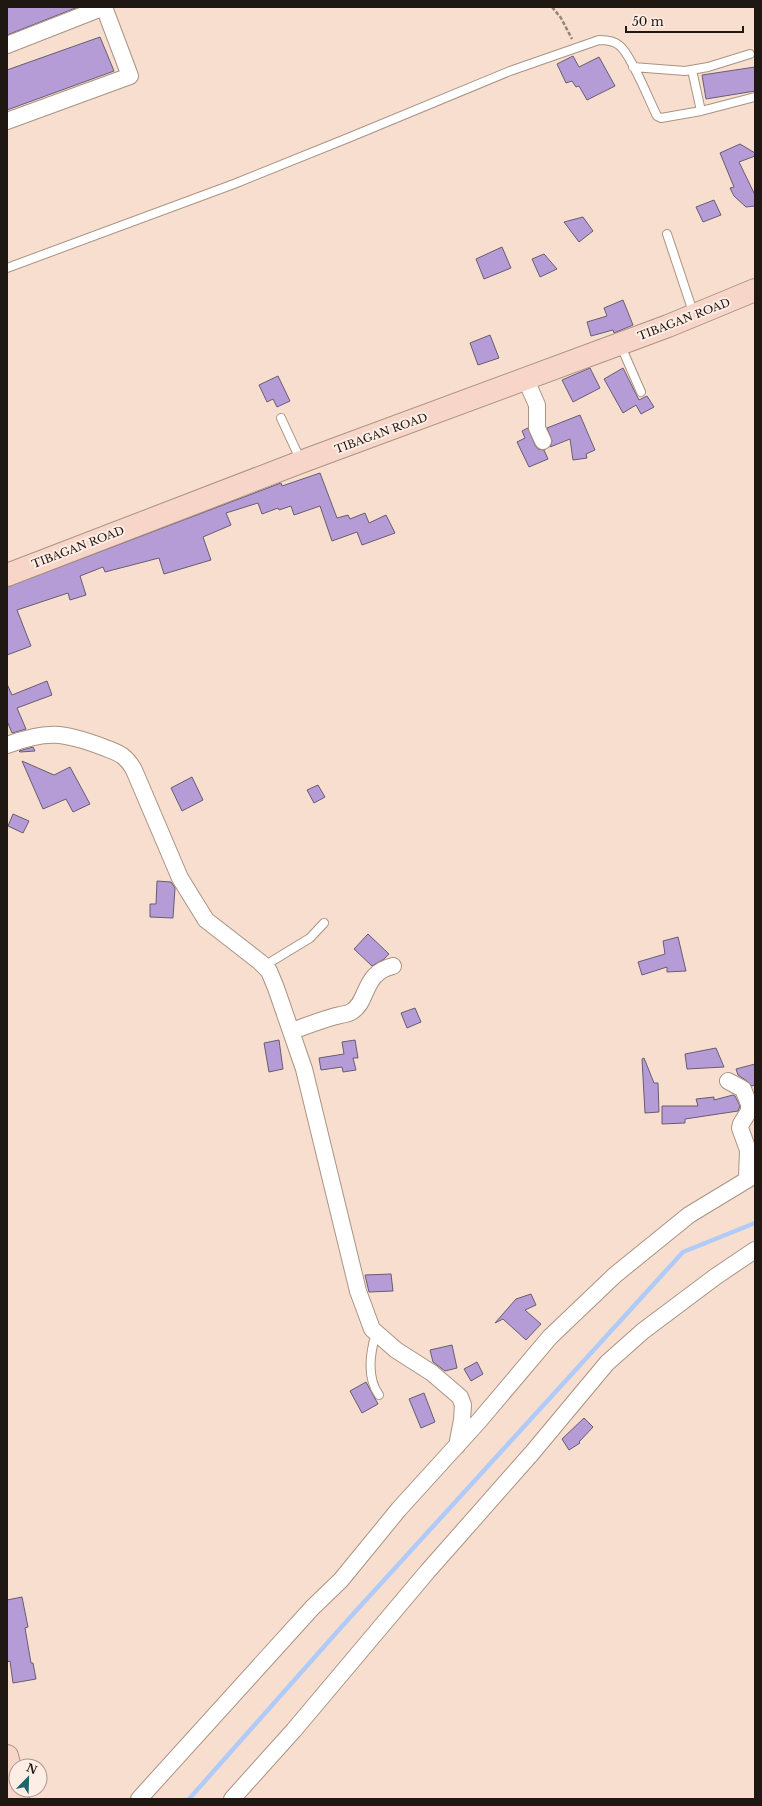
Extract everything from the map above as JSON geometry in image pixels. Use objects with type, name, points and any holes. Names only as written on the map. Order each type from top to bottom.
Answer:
[{"type":"main road","name":"TIBAGAN ROAD","points":[[7,575],[301,462],[526,380],[694,316],[755,290]]},
{"type":"main road","points":[[7,1756],[18,1799]]},
{"type":"street","points":[[7,45],[104,7],[130,76],[7,121]]},
{"type":"street","points":[[526,380],[537,405],[537,428],[543,441]]},
{"type":"street","points":[[7,745],[37,735],[64,734],[125,756],[134,770],[180,878],[206,920],[269,971],[292,1031],[304,1069],[358,1291],[372,1329],[396,1350],[432,1373],[460,1397],[463,1405],[457,1446]]},
{"type":"street","points":[[292,1031],[352,1012],[363,997],[366,988],[374,976],[385,968],[393,966]]},
{"type":"street","points":[[139,1799],[312,1608],[341,1580],[399,1509],[457,1446],[550,1337],[615,1275],[689,1215],[751,1176],[748,1150],[740,1128],[749,1111],[749,1104],[743,1089],[728,1080]]},
{"type":"street","points":[[232,1799],[294,1730],[427,1572],[532,1453],[607,1363],[649,1326],[715,1277],[755,1250]]},
{"type":"lane","points":[[7,268],[234,184],[510,71],[599,40],[608,40],[621,46],[657,116],[663,118],[701,111],[755,97]]},
{"type":"lane","points":[[633,67],[685,71],[750,54]]},
{"type":"lane","points":[[692,70],[701,111]]},
{"type":"lane","points":[[667,234],[694,316]]},
{"type":"lane","points":[[620,343],[641,392]]},
{"type":"lane","points":[[281,418],[301,462]]},
{"type":"lane","points":[[264,966],[310,938],[324,923]]},
{"type":"lane","points":[[376,1333],[372,1354],[371,1376],[374,1388],[379,1395]]},
{"type":"path","points":[[552,7],[561,18],[577,48]]},
{"type":"building","points":[[7,7],[78,7],[7,35]]},
{"type":"building","points":[[100,37],[114,71],[7,110],[7,70]]},
{"type":"building","points":[[573,56],[579,67],[599,57],[615,86],[587,100],[579,86],[576,87],[572,81],[566,83],[557,64]]},
{"type":"building","points":[[755,67],[755,91],[706,99],[702,75]]},
{"type":"building","points":[[740,144],[755,153],[755,156],[739,162],[755,195],[755,206],[746,207],[734,196],[730,188],[734,187],[720,153]]},
{"type":"building","points":[[714,200],[721,215],[703,222],[696,207]]},
{"type":"building","points":[[583,217],[593,231],[579,242],[564,222]]},
{"type":"building","points":[[502,247],[511,268],[484,279],[476,259]]},
{"type":"building","points":[[544,254],[557,269],[540,277],[532,259]]},
{"type":"building","points":[[623,300],[633,325],[614,333],[613,330],[591,336],[587,322],[607,316],[604,308]]},
{"type":"building","points":[[490,335],[499,358],[478,365],[470,343]]},
{"type":"building","points":[[590,368],[600,388],[573,402],[562,380]]},
{"type":"building","points":[[623,368],[639,400],[647,396],[654,407],[641,414],[636,405],[623,413],[604,379]]},
{"type":"building","points":[[278,376],[290,401],[277,407],[273,399],[267,402],[259,385]]},
{"type":"building","points":[[580,415],[595,450],[586,454],[587,458],[573,460],[570,439],[550,447],[552,441],[547,428]]},
{"type":"building","points":[[528,428],[535,445],[538,449],[544,450],[548,459],[529,467],[517,442],[525,438],[522,431]]},
{"type":"building","points":[[320,473],[337,518],[348,515],[350,519],[365,513],[369,523],[386,515],[395,533],[362,545],[357,532],[332,541],[320,506],[294,515],[291,506],[279,510],[278,508],[262,514],[258,503],[226,513],[231,525],[203,537],[211,560],[164,574],[159,558],[105,572],[103,567],[80,576],[86,595],[70,600],[68,593],[17,610],[31,646],[7,655],[7,587],[281,483],[282,486]]},
{"type":"building","points":[[47,681],[52,695],[17,708],[26,729],[12,733],[7,721],[7,684],[12,695]]},
{"type":"building","points":[[33,747],[35,751],[19,751]]},
{"type":"building","points":[[22,761],[54,775],[70,767],[90,804],[73,812],[66,799],[43,809]]},
{"type":"building","points":[[192,777],[203,800],[182,811],[171,788]]},
{"type":"building","points":[[318,785],[325,797],[314,803],[307,790]]},
{"type":"building","points":[[13,814],[29,821],[23,833],[8,826]]},
{"type":"building","points":[[157,881],[171,882],[175,888],[173,918],[150,917],[150,904],[156,904]]},
{"type":"building","points":[[368,934],[389,954],[384,959],[372,966],[354,949]]},
{"type":"building","points":[[678,937],[686,971],[667,972],[667,967],[642,975],[638,962],[665,954],[663,941]]},
{"type":"building","points":[[415,1008],[421,1022],[407,1028],[401,1013]]},
{"type":"building","points":[[279,1040],[283,1069],[269,1072],[264,1043]]},
{"type":"building","points":[[355,1040],[358,1058],[353,1058],[356,1070],[343,1072],[342,1067],[321,1070],[319,1058],[344,1054],[342,1042]]},
{"type":"building","points":[[716,1048],[724,1067],[687,1069],[685,1054]]},
{"type":"building","points":[[644,1058],[654,1083],[658,1083],[659,1112],[645,1113],[642,1059]]},
{"type":"building","points":[[755,1064],[755,1085],[752,1086],[738,1075],[736,1069]]},
{"type":"building","points":[[733,1095],[740,1106],[738,1111],[685,1119],[685,1123],[662,1124],[662,1106],[698,1106],[696,1099],[714,1097],[714,1100]]},
{"type":"building","points":[[391,1274],[393,1291],[369,1292],[365,1275]]},
{"type":"building","points":[[531,1294],[536,1305],[525,1310],[541,1324],[526,1340],[503,1319],[495,1323],[516,1299]]},
{"type":"building","points":[[452,1345],[457,1368],[445,1371],[433,1362],[430,1350]]},
{"type":"building","points":[[477,1362],[483,1374],[471,1381],[464,1369]]},
{"type":"building","points":[[366,1382],[378,1404],[362,1413],[350,1391]]},
{"type":"building","points":[[424,1393],[435,1422],[421,1428],[409,1399]]},
{"type":"building","points":[[584,1418],[593,1427],[579,1442],[580,1443],[569,1450],[562,1439]]},
{"type":"building","points":[[22,1597],[28,1627],[25,1628],[31,1663],[33,1663],[36,1679],[13,1683],[10,1661],[7,1662],[7,1600]]},
{"type":"waterway","points":[[189,1799],[345,1623],[683,1252],[755,1223]]}]
